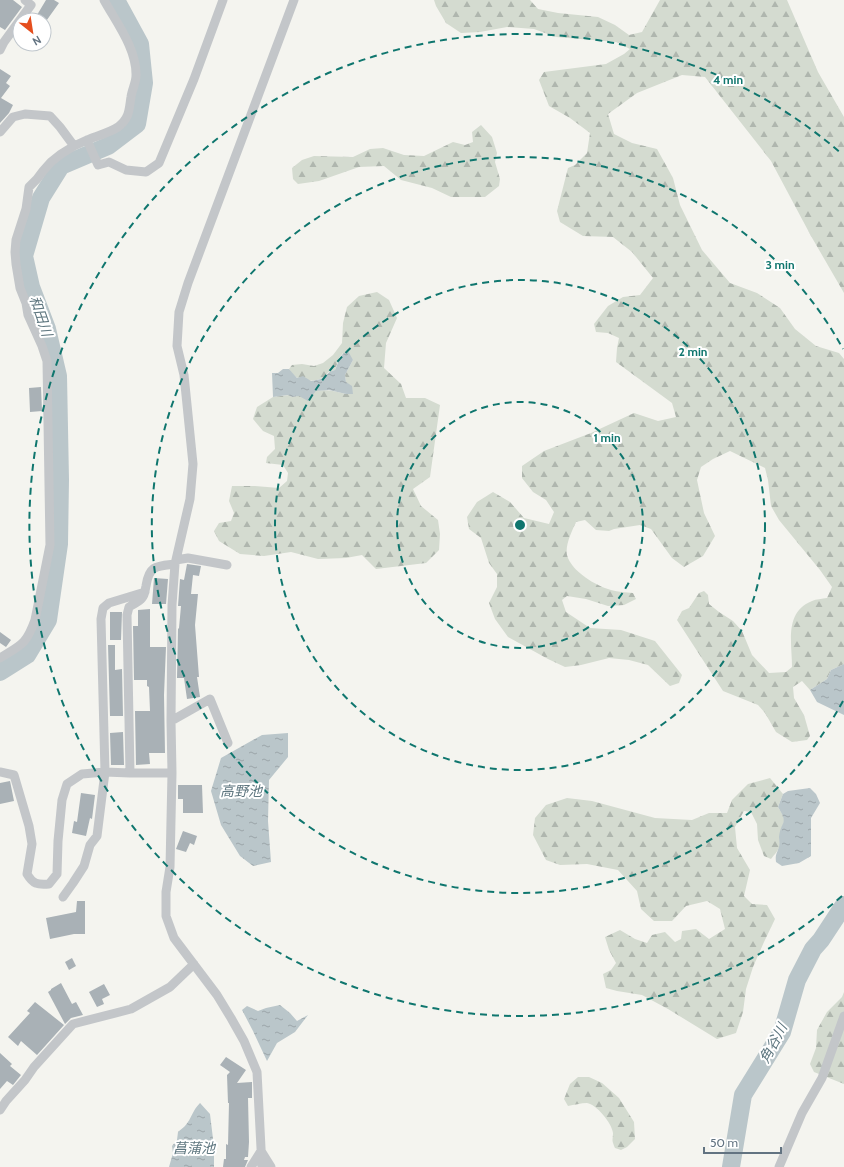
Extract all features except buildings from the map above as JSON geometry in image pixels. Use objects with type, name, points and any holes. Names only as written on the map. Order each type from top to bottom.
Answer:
[{"type":"street","points":[[25,0],[31,5],[26,12]]},
{"type":"street","points":[[0,658],[24,643],[31,632],[36,620],[50,545],[46,361],[42,346],[28,315],[26,303],[20,288],[16,264],[16,240],[26,209],[29,188],[43,171],[60,154],[87,140],[118,128],[130,110],[132,88],[136,77],[133,53],[104,0]]},
{"type":"street","points":[[87,140],[98,165],[110,162],[126,170],[146,172],[159,163],[194,79],[223,0]]},
{"type":"street","points":[[262,1167],[257,1072],[244,1041],[231,1018],[217,995],[174,938],[166,916],[166,892],[170,867],[172,773],[172,605],[176,562],[190,499],[193,464],[184,375],[177,346],[179,312],[188,283],[294,0]]},
{"type":"street","points":[[0,50],[12,31]]},
{"type":"street","points":[[0,132],[13,117],[25,114],[50,116],[60,126],[74,146]]},
{"type":"street","points":[[130,773],[127,615],[129,607],[142,598],[148,574],[157,566],[188,558],[227,565]]},
{"type":"street","points":[[63,897],[84,866],[90,845],[97,836],[105,772],[102,626],[103,608],[109,603],[144,592]]},
{"type":"street","points":[[171,721],[210,699],[228,743]]},
{"type":"street","points":[[0,772],[14,775],[29,826],[32,844],[27,874],[31,880],[39,885],[49,884],[57,874],[58,840],[62,800],[67,784],[82,774],[105,772],[172,773]]},
{"type":"street","points":[[0,1110],[34,1068],[74,1024],[131,1009],[170,987],[194,964]]},
{"type":"street","points":[[779,1167],[802,1113],[822,1078],[844,1016]]},
{"type":"street","points":[[251,1167],[261,1151]]},
{"type":"street","points":[[261,1151],[271,1167]]},
{"type":"green space","points":[[434,0],[530,0],[538,9],[558,13],[598,17],[615,25],[629,35],[642,32],[660,0],[787,0],[818,72],[844,117],[844,293],[811,236],[771,161],[705,77],[682,75],[637,93],[608,114],[614,134],[632,143],[657,149],[673,178],[680,205],[702,250],[730,283],[757,293],[780,308],[795,329],[816,346],[839,353],[844,359],[844,664],[831,670],[827,679],[810,690],[802,681],[793,687],[794,698],[804,715],[810,736],[807,740],[792,742],[776,732],[765,713],[758,705],[723,691],[677,620],[682,611],[689,608],[699,593],[704,591],[708,595],[709,604],[733,621],[742,631],[752,655],[769,673],[786,672],[792,667],[791,638],[793,620],[803,606],[817,599],[827,598],[832,587],[779,520],[771,506],[765,468],[730,451],[713,459],[701,467],[697,480],[704,513],[715,536],[703,556],[684,567],[672,558],[651,529],[640,525],[609,531],[596,530],[585,520],[576,522],[568,543],[567,555],[569,561],[573,567],[585,577],[598,585],[611,590],[633,593],[636,599],[624,605],[608,606],[586,599],[567,596],[562,600],[566,612],[590,628],[621,630],[655,641],[682,675],[679,683],[670,686],[648,665],[629,660],[609,658],[581,665],[565,667],[508,637],[495,619],[489,603],[497,587],[497,574],[489,563],[481,538],[469,529],[467,517],[477,502],[493,492],[510,502],[524,518],[549,524],[554,512],[546,500],[533,492],[522,478],[522,466],[544,451],[591,433],[634,413],[658,421],[676,417],[672,403],[616,362],[619,338],[608,333],[596,332],[594,324],[608,306],[623,297],[640,295],[653,278],[632,252],[613,237],[583,236],[560,222],[557,211],[568,168],[575,165],[587,153],[590,133],[570,118],[549,106],[539,80],[544,72],[606,64],[630,49],[616,42],[556,37],[534,29],[507,27],[480,32],[461,33],[446,23]]},
{"type":"green space","points":[[481,125],[492,137],[497,153],[495,162],[500,179],[499,186],[485,197],[451,197],[432,188],[401,180],[384,166],[359,167],[319,181],[298,184],[293,179],[292,168],[302,160],[314,156],[353,157],[370,149],[383,148],[404,155],[424,156],[453,142],[465,145],[473,142],[472,132]]},
{"type":"green space","points":[[377,292],[389,300],[397,318],[386,343],[384,368],[401,384],[406,398],[425,398],[440,405],[430,477],[413,489],[421,506],[438,520],[440,534],[439,550],[426,563],[376,569],[362,555],[346,558],[318,559],[291,552],[264,556],[240,554],[219,541],[214,531],[219,523],[231,521],[234,513],[229,501],[232,486],[279,488],[287,481],[288,473],[283,465],[266,463],[267,457],[275,449],[274,436],[263,431],[253,419],[257,407],[273,397],[289,395],[292,397],[321,390],[346,394],[345,375],[353,360],[343,353],[339,358],[335,370],[328,372],[325,377],[320,379],[310,381],[304,380],[296,377],[289,369],[292,365],[302,364],[314,366],[323,363],[333,355],[342,343],[343,323],[347,307],[359,296]]},
{"type":"green space","points":[[770,778],[783,794],[778,807],[784,819],[779,849],[771,859],[764,856],[758,840],[757,824],[751,812],[744,811],[735,827],[737,848],[750,870],[744,896],[752,904],[767,905],[775,919],[753,967],[746,989],[743,1012],[736,1033],[717,1039],[642,995],[606,988],[603,974],[611,970],[616,963],[609,950],[605,937],[620,930],[635,939],[647,943],[652,935],[665,932],[675,942],[681,939],[682,931],[696,929],[709,939],[725,929],[720,909],[707,901],[686,906],[672,921],[654,921],[641,909],[637,891],[618,870],[587,864],[560,865],[546,860],[533,835],[535,818],[546,805],[567,798],[592,801],[655,818],[692,820],[709,813],[727,813],[732,800],[748,784]]},
{"type":"green space","points":[[844,992],[844,1084],[814,1072],[810,1064],[816,1048],[817,1030],[827,1012],[842,997]]},
{"type":"green space","points":[[578,1077],[589,1077],[602,1083],[619,1098],[634,1122],[635,1139],[627,1147],[621,1150],[615,1148],[610,1124],[599,1110],[591,1104],[587,1103],[568,1106],[564,1099],[570,1084]]},
{"type":"water","points":[[348,351],[353,360],[345,375],[346,382],[352,386],[353,394],[329,390],[316,391],[308,401],[299,396],[292,397],[288,395],[273,397],[272,373],[278,373],[283,369],[289,369],[297,378],[303,376],[311,381],[320,379],[335,370],[341,356]]},
{"type":"water","points":[[844,664],[844,715],[817,702],[810,690],[827,679],[831,670]]},
{"type":"water","name":"高野池","points":[[288,733],[288,757],[269,780],[268,821],[271,862],[253,866],[240,856],[221,825],[211,791],[221,758],[262,735]]},
{"type":"water","points":[[810,788],[816,794],[820,803],[811,818],[811,856],[799,863],[782,866],[776,862],[779,837],[784,820],[778,807],[783,794],[788,791]]},
{"type":"water","points":[[280,1005],[297,1021],[308,1015],[295,1032],[277,1043],[267,1061],[242,1010],[247,1006],[258,1011]]},
{"type":"water","name":"菖蒲池","points":[[200,1103],[210,1114],[214,1147],[214,1167],[169,1167],[173,1153],[172,1146],[177,1140],[178,1132],[185,1126]]},
{"type":"waterway","name":"和田川","points":[[0,672],[27,655],[48,620],[59,544],[60,480],[58,376],[47,329],[31,287],[24,256],[41,198],[61,166],[108,146],[137,124],[144,83],[140,44],[116,0]]},
{"type":"waterway","name":"角谷川","points":[[731,1167],[743,1095],[782,1032],[797,980],[813,949],[821,940],[844,905]]}]
